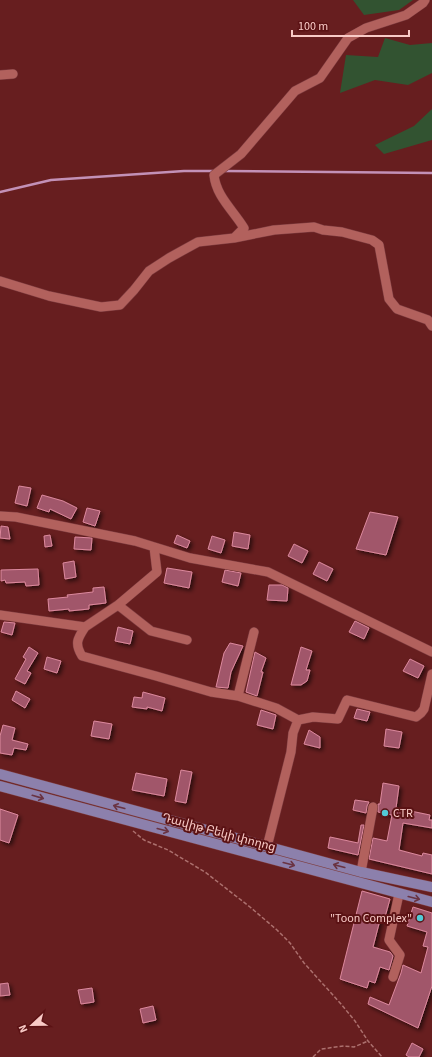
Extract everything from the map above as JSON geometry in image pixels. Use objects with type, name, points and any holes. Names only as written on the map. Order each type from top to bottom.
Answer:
[{"type":"main road","name":"Դավիթ Բեկի փողոց","points":[[0,774],[267,847],[365,872],[432,887]]},
{"type":"main road","name":"Դավիթ Բեկի փողոց","points":[[0,786],[432,902]]},
{"type":"main road","points":[[189,837],[192,827]]},
{"type":"main road","points":[[365,872],[364,882],[368,885]]},
{"type":"street","points":[[234,238],[244,228],[218,193],[214,183],[214,175],[241,154],[295,91],[320,78],[348,38],[366,28],[406,15],[425,0]]},
{"type":"street","points":[[0,75],[13,74]]},
{"type":"street","points":[[0,281],[49,296],[101,306],[120,305],[149,271],[198,242],[234,238],[274,230],[314,226],[324,230],[342,232],[372,240],[379,245],[389,299],[397,309],[428,320],[432,326]]},
{"type":"street","points":[[0,516],[16,517],[120,538],[190,558],[268,572],[432,652]]},
{"type":"street","points":[[154,547],[157,572],[118,605],[85,626],[77,640],[78,650],[82,656],[212,692],[238,696],[276,708],[298,720],[313,716],[338,719],[347,700],[416,717],[424,709],[432,674]]},
{"type":"street","points":[[118,605],[151,631],[187,640]]},
{"type":"street","points":[[0,615],[85,626]]},
{"type":"street","points":[[238,696],[254,632]]},
{"type":"street","points":[[267,847],[291,752],[293,733],[298,720]]},
{"type":"street","points":[[365,872],[373,808]]},
{"type":"street","points":[[393,977],[400,955],[389,940],[399,894]]},
{"type":"path","points":[[127,820],[135,834],[144,840],[168,850],[205,872],[277,930],[290,943],[304,963],[341,1004],[355,1021],[368,1041],[382,1057]]},
{"type":"path","points":[[313,1057],[321,1049],[344,1046],[354,1047],[368,1041]]},
{"type":"green space","points":[[353,0],[413,0],[399,10],[364,15]]},
{"type":"green space","points":[[385,38],[410,45],[432,43],[432,73],[408,85],[375,80],[340,93],[346,55],[378,57]]},
{"type":"green space","points":[[432,109],[432,140],[384,154],[375,145],[414,126]]},
{"type":"building","points":[[19,486],[31,488],[27,506],[15,503]]},
{"type":"building","points":[[42,495],[63,501],[77,508],[71,519],[50,509],[49,512],[37,508]]},
{"type":"building","points":[[87,508],[100,511],[95,526],[83,522]]},
{"type":"building","points":[[370,512],[398,517],[386,555],[356,549]]},
{"type":"building","points":[[1,526],[8,527],[10,539],[0,538]]},
{"type":"building","points":[[234,532],[250,535],[248,549],[232,546]]},
{"type":"building","points":[[50,535],[52,546],[45,547],[44,536]]},
{"type":"building","points":[[177,535],[190,541],[187,548],[174,543]]},
{"type":"building","points":[[212,536],[225,540],[221,553],[208,549]]},
{"type":"building","points":[[75,537],[92,538],[91,550],[74,549]]},
{"type":"building","points":[[294,544],[308,551],[302,563],[288,556]]},
{"type":"building","points":[[74,561],[76,577],[65,579],[63,563]]},
{"type":"building","points":[[319,562],[333,569],[327,581],[313,574]]},
{"type":"building","points":[[167,568],[192,572],[189,588],[164,583]]},
{"type":"building","points":[[38,569],[39,585],[26,586],[25,582],[6,583],[5,580],[1,581],[1,570]]},
{"type":"building","points":[[225,570],[241,573],[238,586],[222,582]]},
{"type":"building","points":[[269,585],[282,585],[288,588],[287,601],[267,600]]},
{"type":"building","points":[[104,587],[106,603],[89,605],[89,609],[49,611],[48,599],[93,592],[93,588]]},
{"type":"building","points":[[355,621],[369,628],[364,639],[349,632]]},
{"type":"building","points":[[4,622],[15,623],[12,635],[1,632]]},
{"type":"building","points":[[118,627],[133,631],[130,644],[115,641]]},
{"type":"building","points":[[230,643],[243,646],[231,672],[228,688],[216,687],[224,653]]},
{"type":"building","points":[[29,647],[38,653],[27,671],[31,673],[25,684],[15,679],[26,659],[23,657]]},
{"type":"building","points":[[301,647],[312,651],[306,670],[310,670],[307,681],[301,685],[291,685]]},
{"type":"building","points":[[255,652],[266,658],[261,672],[263,672],[257,696],[246,692]]},
{"type":"building","points":[[47,657],[61,661],[57,673],[44,669]]},
{"type":"building","points":[[410,659],[424,666],[418,678],[403,671]]},
{"type":"building","points":[[16,691],[30,699],[25,708],[12,700]]},
{"type":"building","points":[[143,692],[165,698],[162,711],[147,707],[147,709],[132,707],[134,697],[142,698]]},
{"type":"building","points":[[357,709],[370,712],[367,721],[354,718]]},
{"type":"building","points":[[261,710],[276,715],[273,729],[257,725]]},
{"type":"building","points":[[94,721],[112,724],[109,739],[91,736]]},
{"type":"building","points":[[3,725],[15,728],[12,740],[28,744],[26,750],[14,748],[12,755],[0,753],[0,736]]},
{"type":"building","points":[[386,729],[402,732],[399,748],[384,746]]},
{"type":"building","points":[[309,730],[320,737],[320,748],[304,744]]},
{"type":"building","points":[[181,770],[192,772],[186,803],[175,801]]},
{"type":"building","points":[[136,773],[167,779],[164,796],[132,790]]},
{"type":"building","points":[[383,783],[399,786],[396,808],[430,815],[429,820],[432,820],[432,828],[403,823],[399,850],[422,856],[423,853],[432,855],[432,874],[369,859],[373,838],[387,841],[392,815],[378,812],[378,804],[380,804]]},
{"type":"building","points":[[355,800],[369,802],[366,813],[353,810]]},
{"type":"building","points":[[0,809],[18,815],[9,843],[0,840]]},
{"type":"building","points":[[361,825],[364,825],[358,855],[328,848],[330,837],[358,843]]},
{"type":"building","points":[[362,891],[390,899],[385,917],[381,916],[373,947],[390,952],[393,956],[389,970],[380,967],[375,983],[369,981],[367,988],[340,979]]},
{"type":"building","points":[[413,907],[432,913],[432,986],[418,1028],[368,1004],[370,997],[389,1005],[403,965],[421,973],[428,947],[423,946],[427,932],[407,926]]},
{"type":"building","points":[[8,983],[10,995],[0,996],[0,984]]},
{"type":"building","points":[[92,988],[94,1002],[81,1004],[78,990]]},
{"type":"building","points":[[153,1006],[156,1020],[143,1023],[140,1009]]},
{"type":"building","points":[[412,1043],[423,1049],[419,1057],[409,1057],[406,1055]]},
{"type":"waterway","points":[[0,192],[51,180],[184,171],[214,171]]},
{"type":"waterway","points":[[223,171],[432,173]]},
{"type":"place","name":"CTR","points":[[385,813]]},
{"type":"place","name":"\"Toon Complex\"","points":[[420,918]]}]
